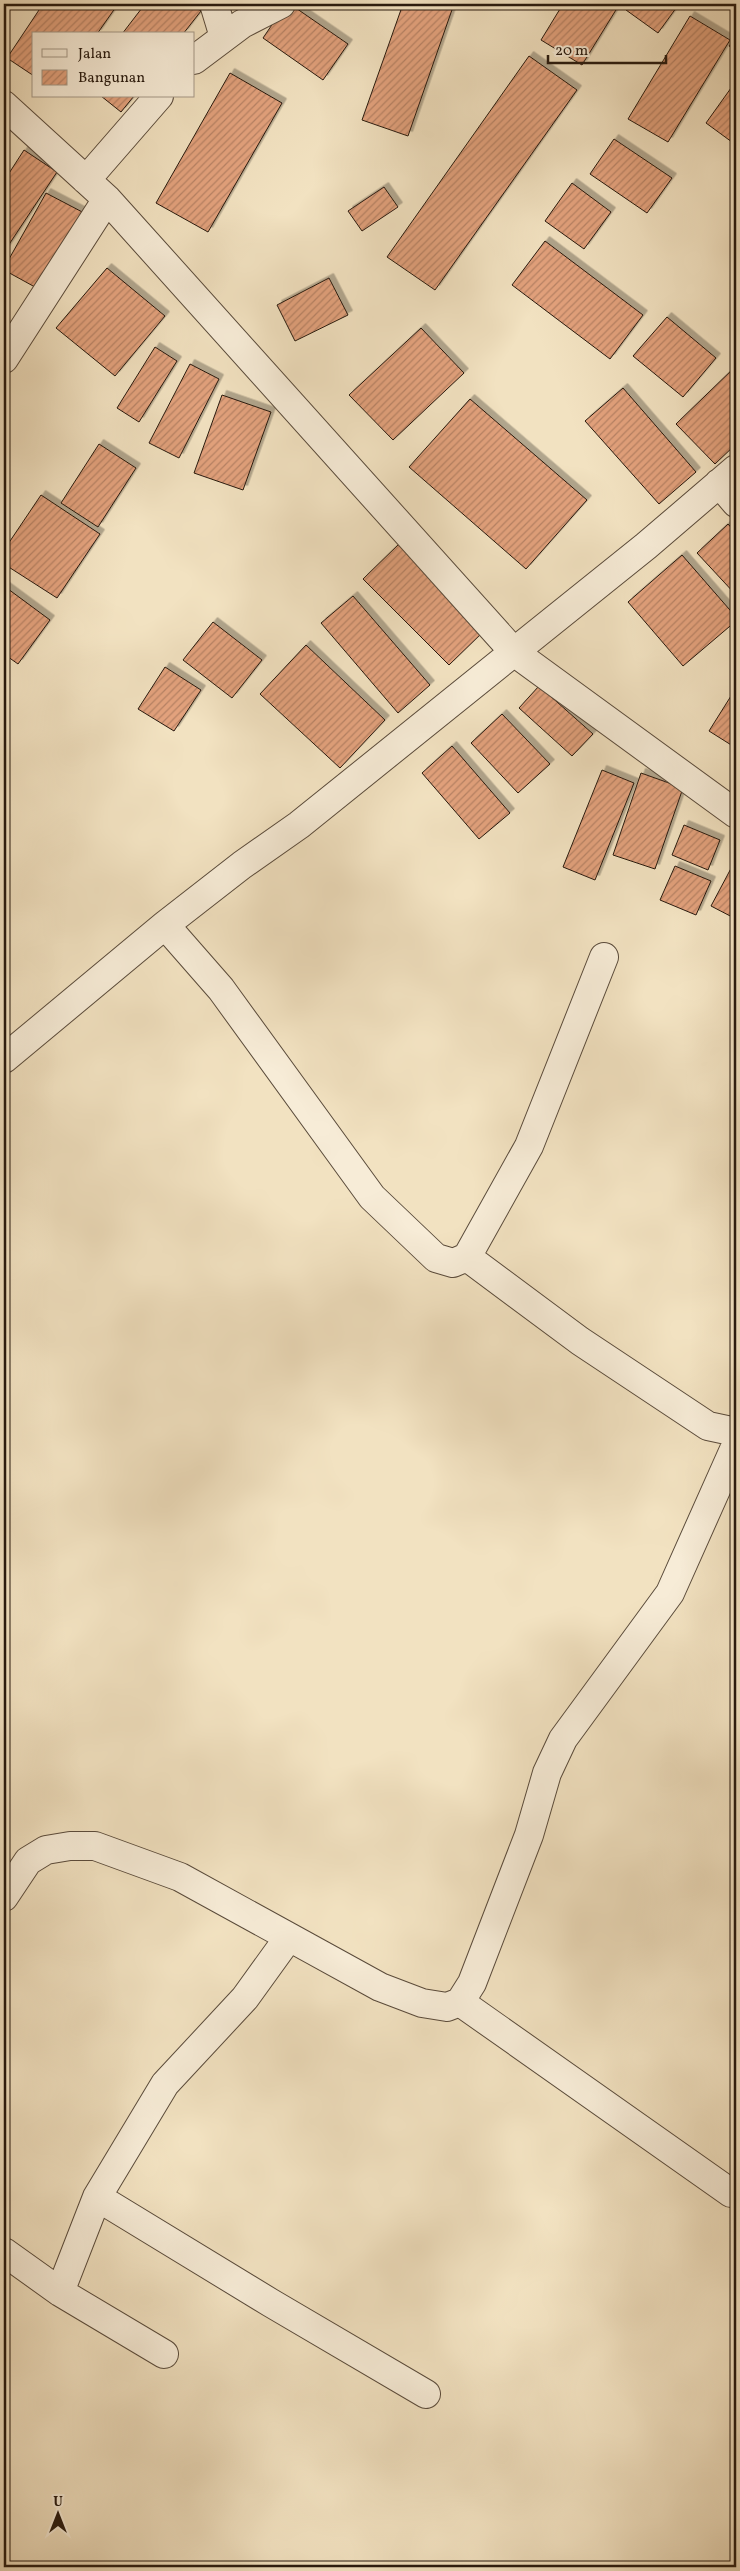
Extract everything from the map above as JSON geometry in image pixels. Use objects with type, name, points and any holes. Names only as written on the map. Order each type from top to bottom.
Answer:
[{"type":"street","points":[[214,4],[224,37]]},
{"type":"street","points":[[195,59],[242,24],[281,4]]},
{"type":"street","points":[[86,180],[156,98]]},
{"type":"street","points":[[4,105],[107,199],[514,652],[736,814]]},
{"type":"street","points":[[4,359],[107,199]]},
{"type":"street","points":[[4,1059],[165,924],[242,864],[299,825],[646,546],[730,485]]},
{"type":"street","points":[[165,924],[221,989],[372,1196],[436,1258],[453,1263],[468,1257],[529,1146],[604,957]]},
{"type":"street","points":[[468,1257],[580,1341],[701,1422],[721,1430],[736,1432]]},
{"type":"street","points":[[4,1897],[28,1861],[46,1850],[70,1846],[95,1846],[180,1877],[380,1987],[422,2003],[447,2007],[460,2002],[476,1974],[529,1835],[547,1773],[563,1739],[670,1592],[736,1444]]},
{"type":"street","points":[[60,2292],[97,2197],[165,2084],[245,1998],[289,1937]]},
{"type":"street","points":[[460,2002],[731,2193]]},
{"type":"street","points":[[97,2197],[271,2303],[426,2394]]},
{"type":"street","points":[[4,2252],[60,2292],[164,2354]]},
{"type":"building","points":[[43,4],[118,4],[98,32],[32,32],[32,75],[7,58]]},
{"type":"building","points":[[145,4],[192,4],[201,11],[185,32],[124,32]]},
{"type":"building","points":[[286,4],[290,4],[348,44],[323,80],[263,38]]},
{"type":"building","points":[[403,4],[454,4],[408,136],[362,120]]},
{"type":"building","points":[[563,4],[619,5],[582,65],[541,40]]},
{"type":"building","points":[[630,4],[679,4],[658,33],[626,10]]},
{"type":"building","points":[[690,16],[730,40],[668,142],[628,119]]},
{"type":"building","points":[[736,37],[736,51],[729,46]]},
{"type":"building","points":[[529,56],[577,90],[435,290],[387,257]]},
{"type":"building","points":[[230,73],[282,103],[208,232],[156,203]]},
{"type":"building","points":[[731,88],[736,92],[736,145],[706,123]]},
{"type":"building","points":[[104,98],[132,98],[121,112]]},
{"type":"building","points":[[614,139],[672,178],[647,213],[590,174]]},
{"type":"building","points":[[24,150],[57,172],[4,252],[4,181]]},
{"type":"building","points":[[572,183],[611,212],[584,249],[545,221]]},
{"type":"building","points":[[384,187],[398,207],[362,231],[348,211]]},
{"type":"building","points":[[46,193],[88,215],[44,292],[4,270],[4,268]]},
{"type":"building","points":[[545,241],[643,315],[610,359],[512,285]]},
{"type":"building","points":[[107,268],[165,316],[115,376],[56,328]]},
{"type":"building","points":[[329,278],[348,315],[295,341],[277,305]]},
{"type":"building","points":[[667,317],[716,358],[683,397],[633,356]]},
{"type":"building","points":[[421,328],[464,373],[393,440],[349,395]]},
{"type":"building","points":[[155,347],[177,361],[139,422],[117,408]]},
{"type":"building","points":[[190,364],[219,379],[179,458],[149,443]]},
{"type":"building","points":[[736,366],[736,444],[715,464],[676,424]]},
{"type":"building","points":[[623,388],[696,472],[659,504],[585,421]]},
{"type":"building","points":[[222,395],[271,412],[243,490],[194,473]]},
{"type":"building","points":[[470,399],[587,500],[526,569],[409,467]]},
{"type":"building","points":[[99,444],[136,468],[98,527],[61,503]]},
{"type":"building","points":[[41,495],[100,534],[57,598],[4,564],[4,550]]},
{"type":"building","points":[[728,524],[736,533],[736,595],[697,553]]},
{"type":"building","points":[[399,544],[485,630],[449,665],[363,579]]},
{"type":"building","points":[[682,555],[736,617],[736,621],[683,666],[628,602]]},
{"type":"building","points":[[4,586],[50,620],[18,664],[4,654]]},
{"type":"building","points":[[353,596],[430,685],[398,713],[321,623]]},
{"type":"building","points":[[213,622],[262,660],[232,698],[183,660]]},
{"type":"building","points":[[306,645],[385,720],[340,768],[260,694]]},
{"type":"building","points":[[165,667],[201,690],[174,731],[138,709]]},
{"type":"building","points":[[539,686],[593,734],[572,756],[519,708]]},
{"type":"building","points":[[736,688],[736,748],[709,731]]},
{"type":"building","points":[[502,714],[550,764],[518,793],[471,743]]},
{"type":"building","points":[[452,746],[510,813],[479,839],[422,773]]},
{"type":"building","points":[[602,770],[634,783],[595,880],[563,867]]},
{"type":"building","points":[[641,773],[683,788],[655,869],[613,855]]},
{"type":"building","points":[[684,825],[720,840],[708,870],[672,855]]},
{"type":"building","points":[[736,859],[736,919],[711,906]]},
{"type":"building","points":[[675,866],[711,881],[696,915],[660,900]]}]
